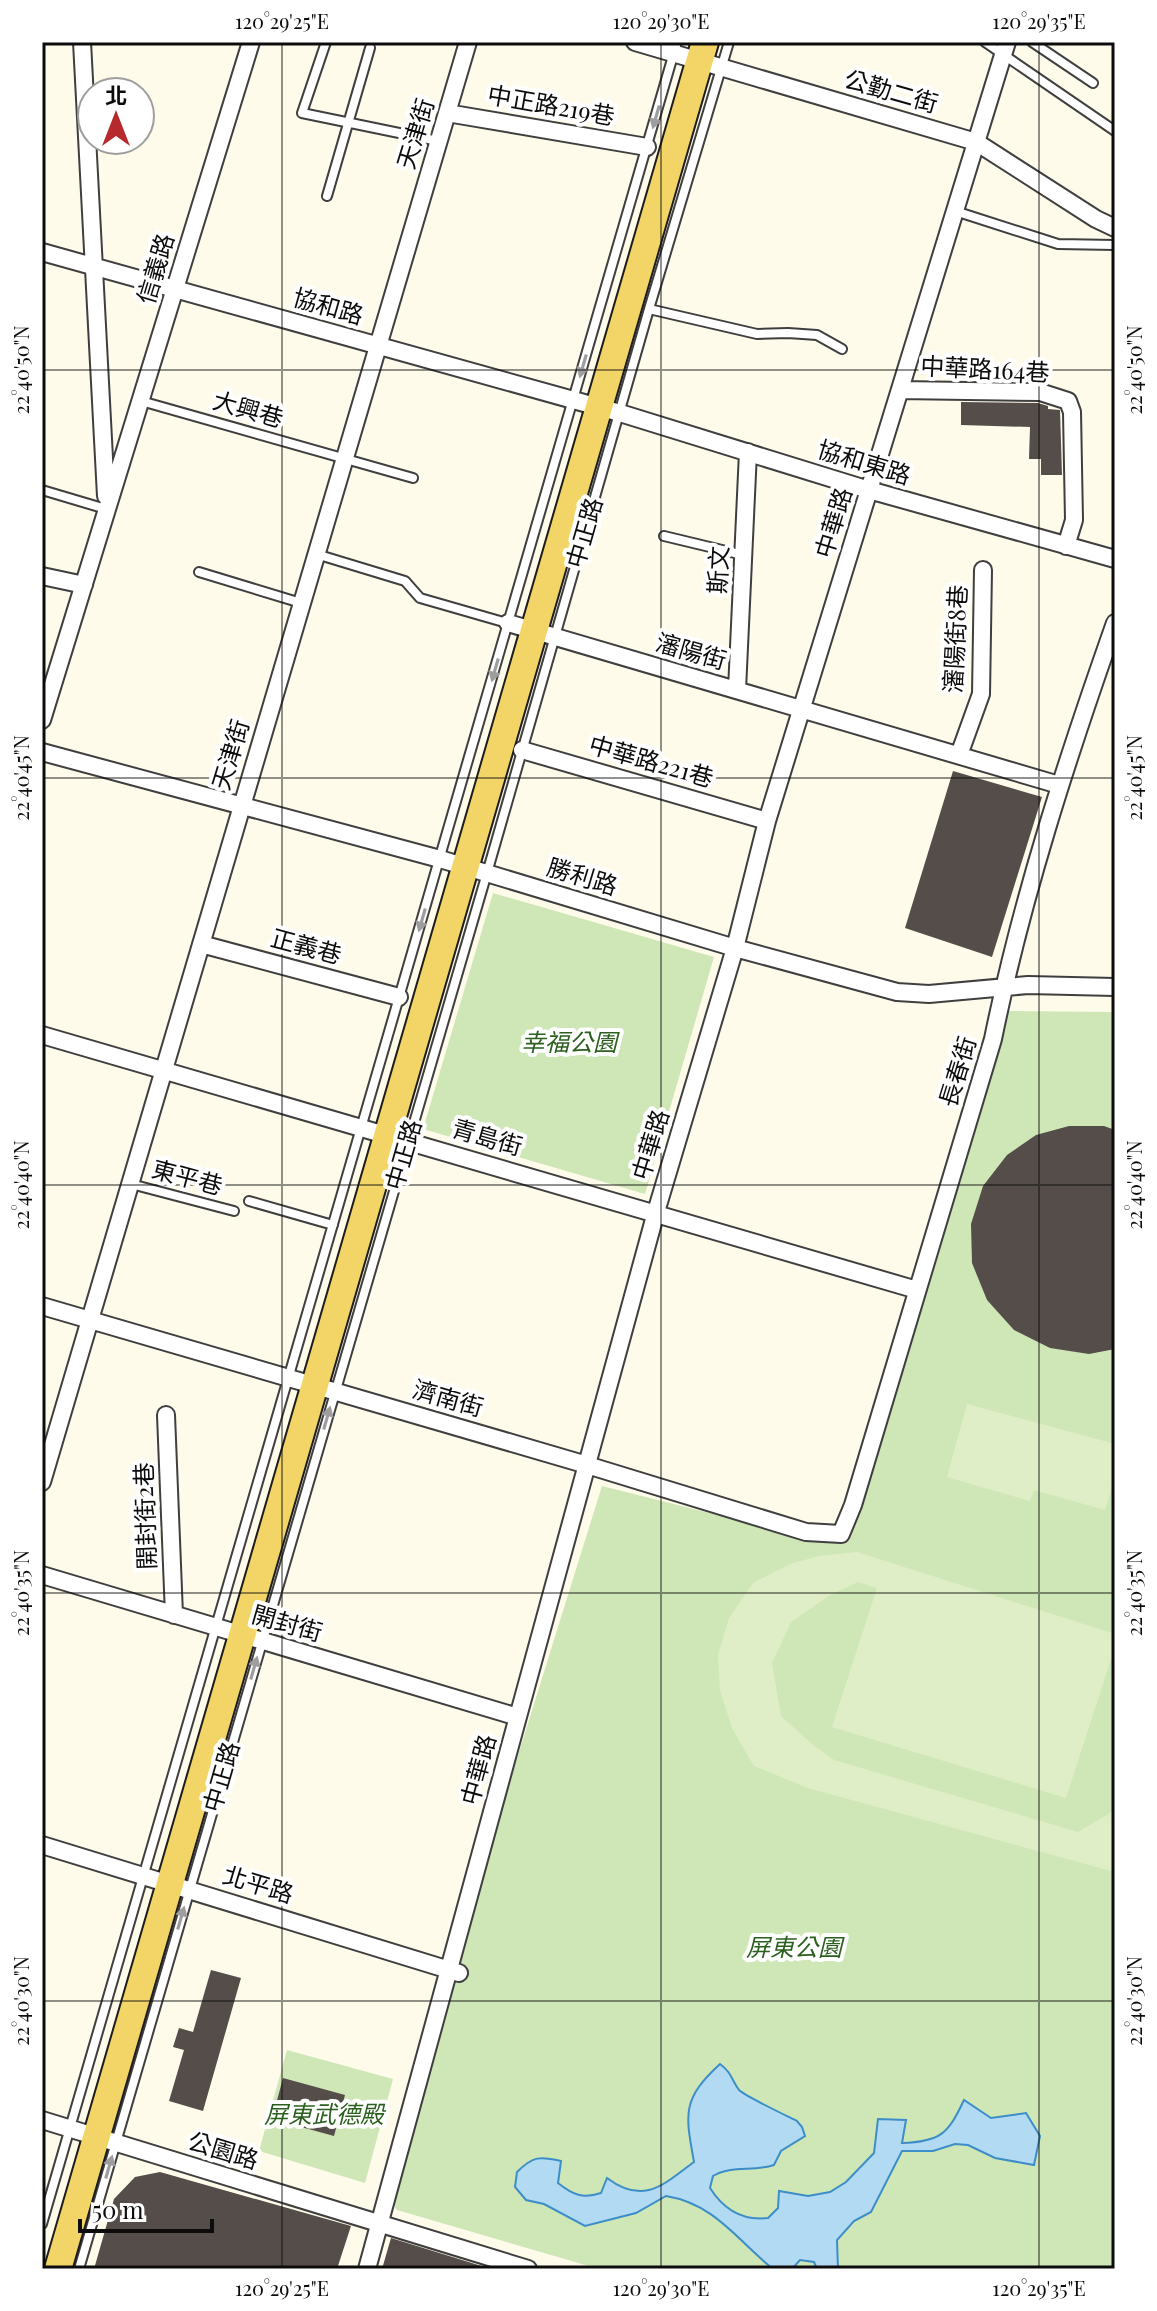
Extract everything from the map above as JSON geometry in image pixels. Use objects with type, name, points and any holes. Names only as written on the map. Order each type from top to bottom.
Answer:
[{"type":"main road","name":"中正路","points":[[58,2269],[107,2140],[610,410],[709,57]]},
{"type":"street","name":"信義路","points":[[82,42],[107,509]]},
{"type":"street","name":"信義路","points":[[42,720],[251,42]]},
{"type":"street","name":"天津街","points":[[42,1482],[468,42]]},
{"type":"street","name":"公勤二街","points":[[635,42],[709,57],[976,142],[1115,228]]},
{"type":"street","name":"中華路","points":[[367,2269],[455,1971],[518,1717],[656,1212],[735,948],[767,821],[1005,48]]},
{"type":"street","name":"中正路219巷","points":[[447,113],[647,147]]},
{"type":"street","name":"協和路","points":[[42,252],[610,410]]},
{"type":"street","name":"中華路164巷","points":[[900,390],[1040,392],[1068,401],[1072,412],[1074,520],[1066,546]]},
{"type":"street","name":"協和東路","points":[[610,410],[869,490],[1115,559]]},
{"type":"street","name":"斯文","points":[[737,690],[748,452]]},
{"type":"street","name":"瀋陽街8巷","points":[[959,755],[981,694],[983,570]]},
{"type":"street","points":[[42,576],[84,585]]},
{"type":"street","name":"瀋陽街","points":[[508,623],[1059,785]]},
{"type":"street","name":"長春街","points":[[841,1534],[853,1505],[993,1039],[1004,986],[1059,785],[1108,663],[1115,623]]},
{"type":"street","name":"中華路221巷","points":[[522,750],[767,821]]},
{"type":"street","name":"勝利路","points":[[42,752],[440,859],[735,948],[908,994],[1004,986],[1115,987]]},
{"type":"street","name":"正義巷","points":[[201,944],[399,997]]},
{"type":"street","name":"青島街","points":[[42,1035],[917,1290]]},
{"type":"street","name":"濟南街","points":[[42,1306],[806,1532],[841,1534]]},
{"type":"street","name":"開封街2巷","points":[[166,1415],[174,1615]]},
{"type":"street","name":"開封街","points":[[42,1575],[518,1717]]},
{"type":"street","name":"北平路","points":[[42,1845],[455,1971]]},
{"type":"street","name":"公園路","points":[[42,2120],[520,2268]]},
{"type":"lane","points":[[326,42],[302,113],[438,141]]},
{"type":"lane","name":"中正路","points":[[610,410],[649,309],[709,57],[729,42]]},
{"type":"lane","points":[[985,42],[1005,48],[1115,131]]},
{"type":"lane","points":[[1032,42],[1093,83]]},
{"type":"lane","points":[[327,196],[370,48]]},
{"type":"lane","name":"中正路","points":[[42,2224],[676,48]]},
{"type":"lane","points":[[955,211],[1058,244],[1115,245]]},
{"type":"lane","points":[[649,309],[757,334],[817,335],[842,349]]},
{"type":"lane","name":"大興巷","points":[[141,401],[413,478]]},
{"type":"lane","points":[[42,490],[107,509]]},
{"type":"lane","points":[[664,536],[744,555]]},
{"type":"lane","name":"瀋陽街","points":[[316,554],[405,581],[420,598],[508,623]]},
{"type":"lane","points":[[199,572],[301,603]]},
{"type":"lane","name":"中正路","points":[[477,870],[522,750],[545,634]]},
{"type":"lane","name":"東平巷","points":[[130,1184],[234,1211]]},
{"type":"lane","points":[[249,1201],[333,1225]]},
{"type":"lane","name":"中正路","points":[[79,2269],[107,2140]]},
{"type":"green space","name":"幸福公園","points":[[493,893],[714,957],[645,1194],[423,1129]]},
{"type":"green space","name":"屏東公園","points":[[1006,1011],[1115,1012],[1115,2253],[1111,2269],[599,2269],[397,2210],[388,2198],[514,1768],[602,1486],[813,1539],[845,1539],[853,1529]]},
{"type":"green space","points":[[967,1404],[1115,1444],[1115,1477],[1105,1510],[1034,1490],[1030,1501],[947,1477]]},
{"type":"green space","points":[[857,1552],[1115,1634],[1115,1660],[1111,1659],[1066,1798],[832,1727],[877,1588],[858,1582],[830,1595],[791,1622],[772,1663],[781,1716],[834,1760],[1078,1832],[1115,1810],[1115,1872],[808,1788],[754,1766],[732,1728],[720,1690],[718,1655],[729,1618],[753,1583],[790,1564],[819,1556]]},
{"type":"green space","name":"屏東武德殿","points":[[287,2050],[393,2079],[365,2183],[259,2151]]},
{"type":"water","points":[[720,2064],[739,2090],[797,2121],[805,2136],[781,2151],[774,2165],[727,2171],[713,2176],[710,2188],[715,2196],[742,2216],[768,2218],[778,2208],[779,2191],[808,2196],[830,2192],[846,2182],[874,2153],[878,2119],[906,2120],[902,2143],[925,2141],[947,2128],[964,2100],[991,2118],[1026,2113],[1040,2136],[1034,2165],[995,2158],[968,2145],[955,2144],[933,2151],[902,2151],[871,2212],[854,2221],[837,2240],[838,2269],[817,2269],[814,2262],[800,2260],[792,2269],[773,2269],[712,2215],[683,2200],[666,2196],[636,2213],[585,2226],[544,2204],[526,2200],[515,2187],[517,2172],[532,2160],[542,2158],[561,2161],[558,2183],[578,2195],[601,2193],[607,2178],[632,2190],[643,2191],[663,2184],[694,2162],[689,2108],[699,2087]]},
{"type":"building","points":[[961,402],[1038,403],[1048,406],[1048,409],[1060,410],[1062,475],[1041,475],[1041,459],[1029,459],[1030,427],[961,425]]},
{"type":"building","points":[[953,771],[1042,797],[992,957],[905,928]]},
{"type":"building","points":[[1069,1126],[1104,1126],[1115,1130],[1115,1349],[1089,1354],[1050,1348],[1014,1330],[987,1300],[972,1263],[971,1224],[983,1186],[1007,1155],[1036,1135]]},
{"type":"building","points":[[211,1970],[241,1978],[203,2111],[169,2101],[184,2050],[173,2047],[179,2028],[193,2032]]},
{"type":"building","name":"屏東武德殿","points":[[283,2078],[345,2095],[334,2136],[272,2119]]},
{"type":"building","points":[[160,2172],[351,2226],[337,2269],[94,2269],[114,2199],[135,2177]]},
{"type":"building","points":[[391,2238],[488,2268],[488,2269],[382,2269]]}]
